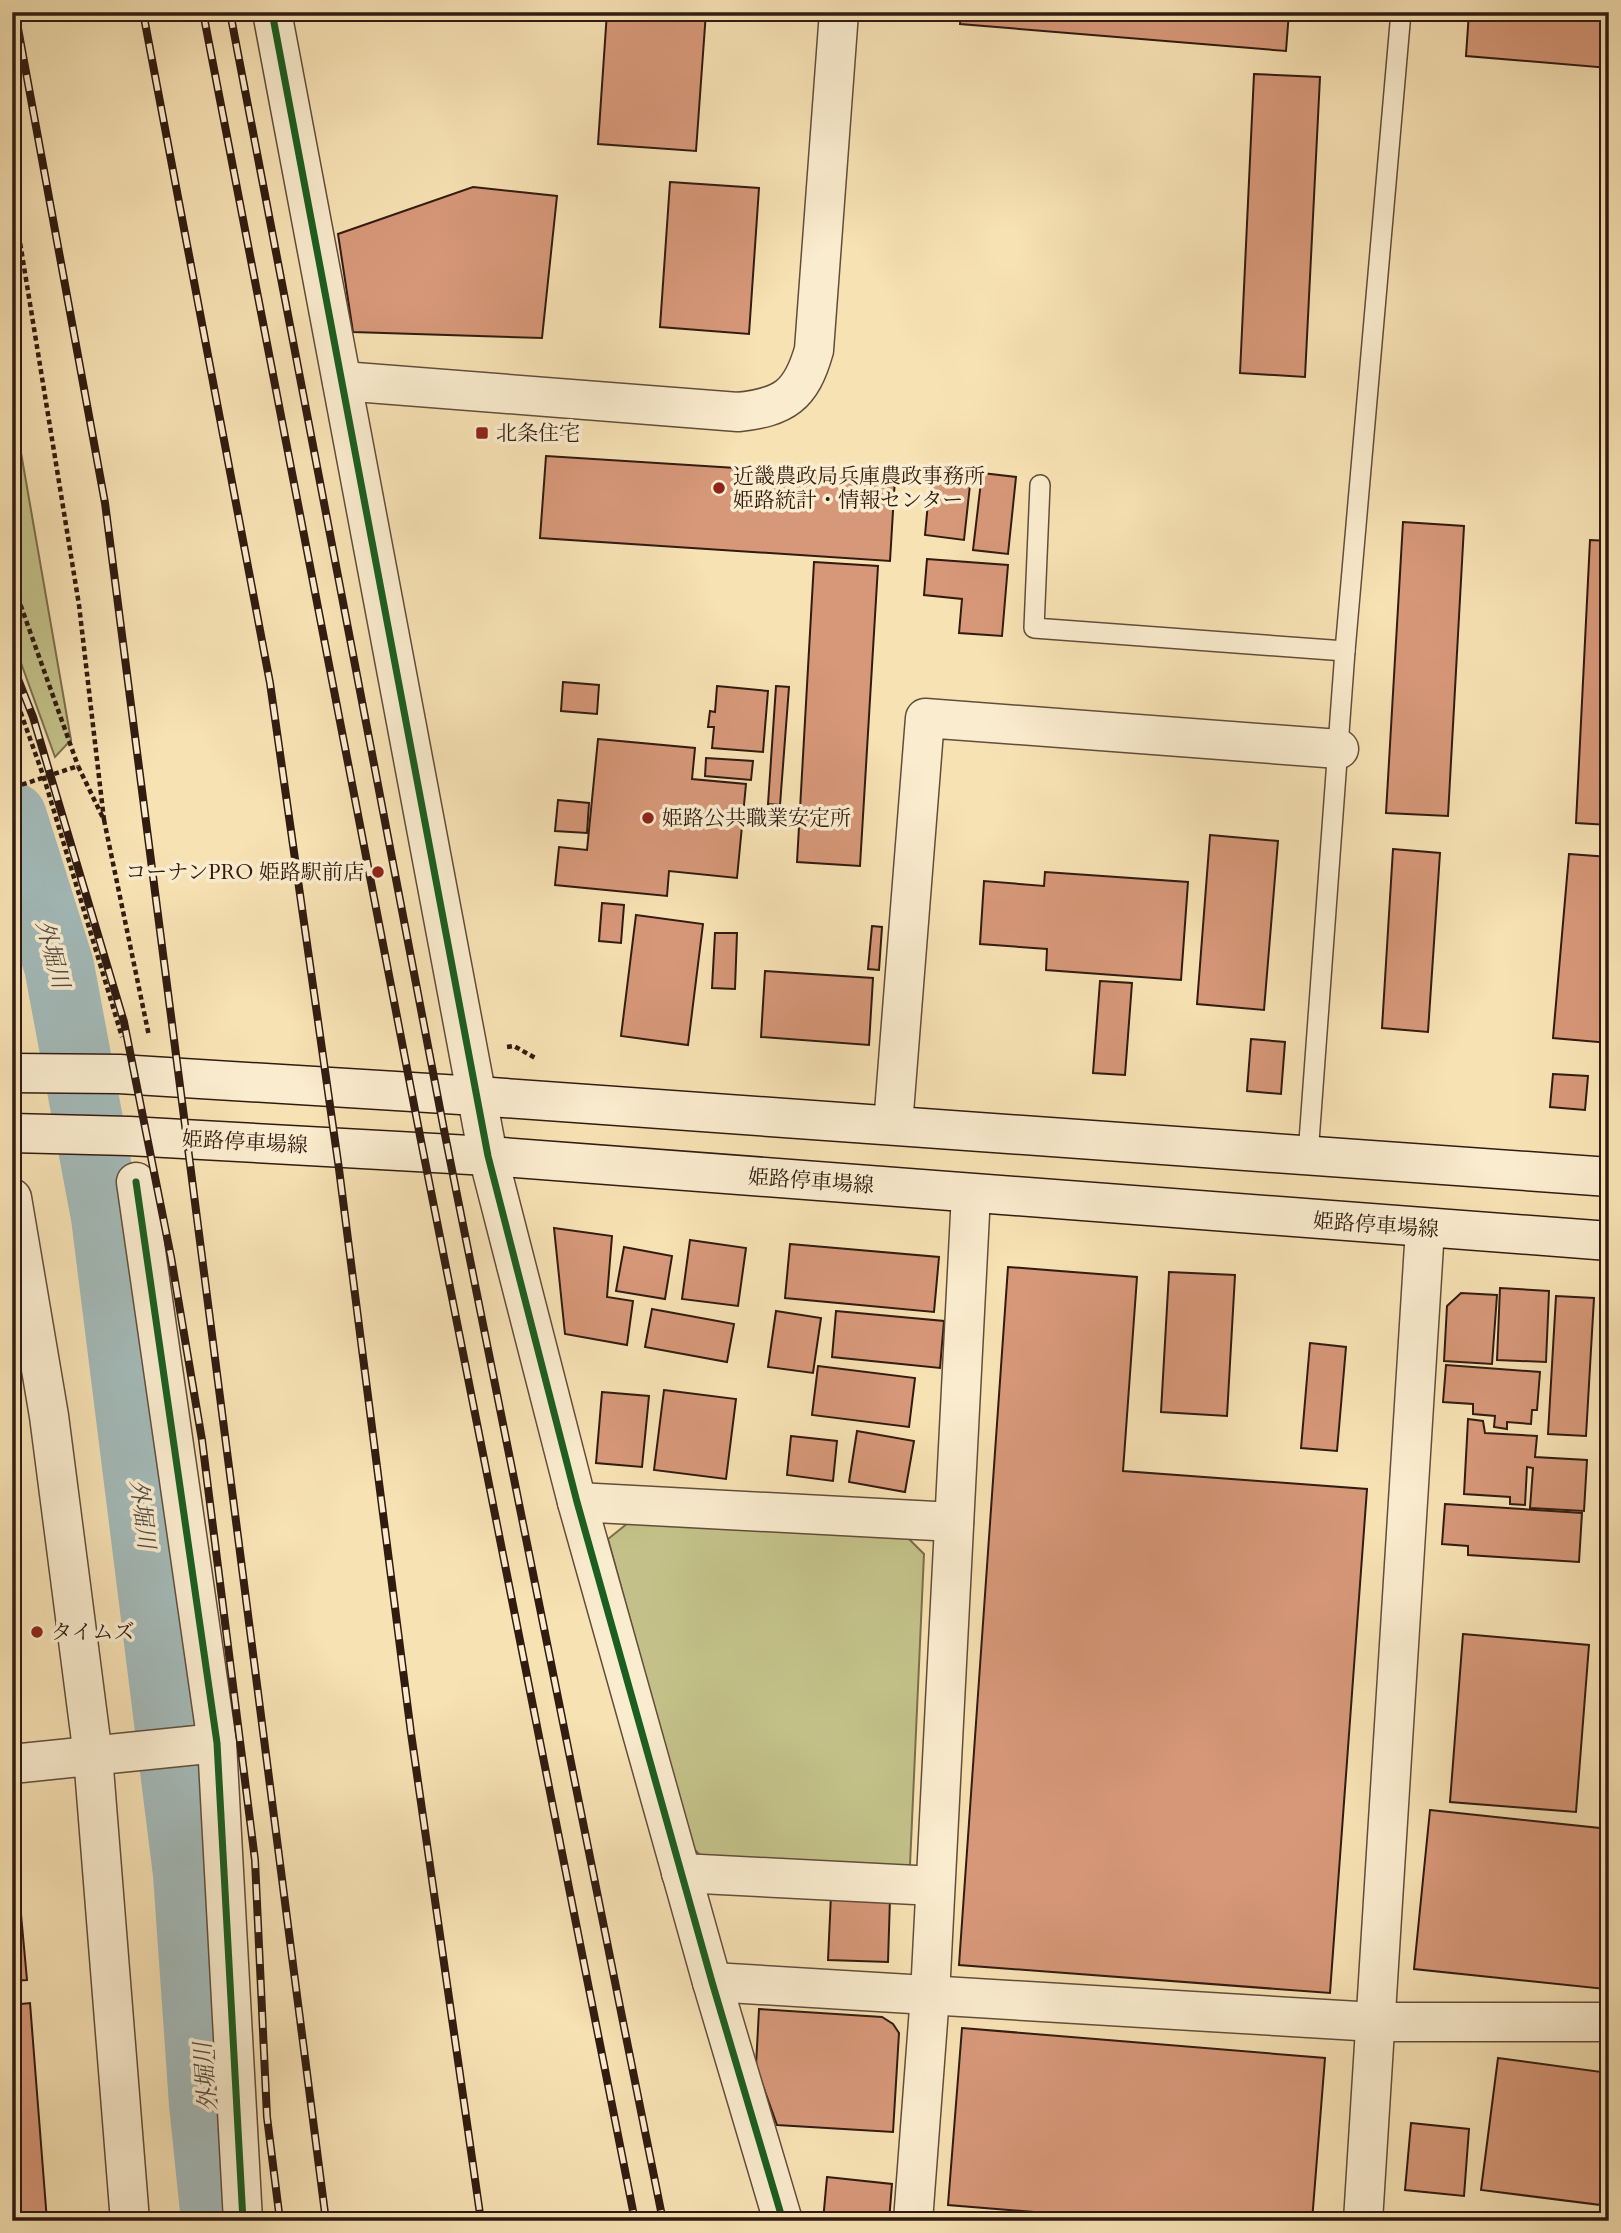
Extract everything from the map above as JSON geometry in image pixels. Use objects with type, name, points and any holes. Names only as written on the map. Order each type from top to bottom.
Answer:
[{"type":"street","points":[[272,12],[488,1156],[577,1502],[712,1982],[783,2221]]},
{"type":"street","points":[[342,381],[738,412],[771,408],[790,397],[807,375],[814,350],[839,12]]},
{"type":"street","points":[[894,1125],[925,718],[1339,749]]},
{"type":"street","points":[[12,1073],[121,1056],[477,1096],[1609,1177]]},
{"type":"street","name":"姫路停車場線","points":[[21,1134],[130,1136],[488,1156],[1609,1241]]},
{"type":"street","points":[[136,1182],[217,1743],[243,2221]]},
{"type":"street","points":[[913,2221],[930,1994],[971,1194]]},
{"type":"street","points":[[12,1198],[109,1755],[130,2221]]},
{"type":"street","points":[[1363,2210],[1425,1229]]},
{"type":"street","points":[[577,1502],[954,1522]]},
{"type":"street","points":[[12,1764],[217,1743]]},
{"type":"street","points":[[681,1873],[935,1886]]},
{"type":"street","points":[[712,1982],[1375,2022],[1609,2022]]},
{"type":"lane","points":[[1308,1155],[1345,651],[1401,12]]},
{"type":"lane","points":[[1040,485],[1034,628],[1345,651]]},
{"type":"path","points":[[12,193],[79,605],[104,820],[150,1040]]},
{"type":"path","points":[[12,581],[78,766],[104,820]]},
{"type":"path","points":[[12,688],[44,778],[121,1056]]},
{"type":"path","points":[[12,788],[78,766]]},
{"type":"shaded area","points":[[12,401],[71,740],[55,757],[12,638]]},
{"type":"shaded area","points":[[628,1523],[906,1536],[924,1554],[910,1865],[900,1868],[703,1858],[692,1847],[608,1539]]},
{"type":"building","points":[[607,12],[706,12],[696,151],[598,144]]},
{"type":"building","points":[[961,12],[1289,12],[1286,51],[960,24]]},
{"type":"building","points":[[1469,12],[1609,12],[1609,68],[1466,56]]},
{"type":"building","points":[[1254,74],[1320,77],[1305,377],[1240,373]]},
{"type":"building","points":[[670,182],[759,188],[749,334],[660,327]]},
{"type":"building","points":[[473,187],[557,196],[542,338],[353,332],[338,234]]},
{"type":"building","points":[[546,456],[895,478],[890,561],[540,538]]},
{"type":"building","points":[[982,473],[1016,477],[1008,554],[973,550]]},
{"type":"building","points":[[930,481],[970,485],[964,540],[925,535]]},
{"type":"building","points":[[1403,522],[1464,526],[1448,816],[1386,813]]},
{"type":"building","points":[[1590,540],[1609,541],[1609,825],[1576,823]]},
{"type":"building","points":[[927,559],[1008,565],[1002,636],[959,633],[962,599],[924,595]]},
{"type":"building","points":[[814,562],[878,566],[860,866],[797,862]]},
{"type":"building","points":[[563,682],[599,685],[597,714],[561,711]]},
{"type":"building","points":[[717,686],[768,691],[763,752],[712,748],[714,727],[708,727],[710,711],[715,712]]},
{"type":"building","points":[[776,686],[789,687],[780,805],[768,804]]},
{"type":"building","points":[[598,739],[695,748],[692,779],[746,784],[737,878],[669,871],[667,896],[555,885],[559,847],[587,850]]},
{"type":"building","points":[[706,758],[753,761],[751,780],[705,776]]},
{"type":"building","points":[[558,800],[589,803],[587,833],[555,831]]},
{"type":"building","points":[[1210,835],[1278,841],[1264,1010],[1197,1004]]},
{"type":"building","points":[[1393,849],[1440,853],[1428,1032],[1382,1028]]},
{"type":"building","points":[[1569,854],[1609,857],[1609,1043],[1553,1038]]},
{"type":"building","points":[[1045,872],[1188,882],[1181,980],[1046,970],[1047,949],[980,944],[984,881],[1044,886]]},
{"type":"building","points":[[602,903],[624,905],[621,943],[599,941]]},
{"type":"building","points":[[636,915],[703,924],[688,1045],[621,1036]]},
{"type":"building","points":[[872,926],[882,927],[879,970],[868,969]]},
{"type":"building","points":[[715,933],[737,933],[735,989],[712,988]]},
{"type":"building","points":[[765,971],[873,978],[869,1045],[761,1037]]},
{"type":"building","points":[[1100,981],[1132,983],[1125,1075],[1093,1073]]},
{"type":"building","points":[[1251,1039],[1285,1042],[1281,1094],[1247,1091]]},
{"type":"building","points":[[1553,1074],[1588,1076],[1585,1110],[1550,1107]]},
{"type":"building","points":[[554,1228],[612,1236],[607,1297],[633,1301],[627,1345],[565,1334]]},
{"type":"building","points":[[690,1240],[746,1248],[738,1306],[682,1299]]},
{"type":"building","points":[[790,1244],[939,1257],[934,1312],[785,1298]]},
{"type":"building","points":[[624,1247],[672,1256],[665,1299],[616,1291]]},
{"type":"building","points":[[1008,1267],[1137,1277],[1123,1471],[1367,1489],[1330,1993],[959,1965]]},
{"type":"building","points":[[1169,1272],[1235,1275],[1227,1416],[1161,1412]]},
{"type":"building","points":[[1500,1288],[1549,1291],[1546,1362],[1497,1360]]},
{"type":"building","points":[[1461,1293],[1497,1295],[1492,1364],[1444,1361],[1447,1306]]},
{"type":"building","points":[[1556,1296],[1594,1298],[1586,1436],[1548,1434]]},
{"type":"building","points":[[652,1309],[734,1324],[727,1362],[645,1347]]},
{"type":"building","points":[[776,1311],[821,1318],[813,1373],[768,1367]]},
{"type":"building","points":[[836,1311],[944,1321],[940,1368],[832,1357]]},
{"type":"building","points":[[1310,1343],[1346,1347],[1337,1451],[1301,1448]]},
{"type":"building","points":[[1609,1350],[1609,1447],[1603,1447]]},
{"type":"building","points":[[1446,1365],[1540,1372],[1537,1410],[1532,1410],[1531,1424],[1507,1422],[1507,1429],[1494,1427],[1495,1416],[1473,1414],[1473,1404],[1443,1402]]},
{"type":"building","points":[[818,1366],[915,1378],[909,1427],[812,1415]]},
{"type":"building","points":[[664,1390],[736,1399],[726,1479],[654,1470]]},
{"type":"building","points":[[602,1392],[649,1396],[642,1467],[596,1463]]},
{"type":"building","points":[[1468,1419],[1483,1421],[1485,1433],[1537,1436],[1535,1457],[1587,1460],[1584,1511],[1530,1508],[1533,1468],[1527,1467],[1525,1505],[1510,1504],[1510,1497],[1464,1494]]},
{"type":"building","points":[[857,1431],[914,1441],[905,1492],[849,1482]]},
{"type":"building","points":[[791,1436],[837,1441],[833,1481],[787,1475]]},
{"type":"building","points":[[1445,1504],[1582,1513],[1579,1562],[1468,1555],[1468,1546],[1442,1544]]},
{"type":"building","points":[[1602,1505],[1609,1505],[1609,1524],[1600,1523]]},
{"type":"building","points":[[1463,1634],[1589,1645],[1576,1812],[1450,1802]]},
{"type":"building","points":[[1430,1810],[1609,1829],[1609,1954],[1605,1989],[1414,1969]]},
{"type":"building","points":[[12,1816],[27,1980],[12,1981]]},
{"type":"building","points":[[831,1895],[890,1898],[888,1962],[828,1960]]},
{"type":"building","points":[[30,2003],[47,2221],[12,2221],[12,2005]]},
{"type":"building","points":[[759,2009],[882,2017],[893,2024],[899,2033],[893,2132],[777,2125],[756,2066]]},
{"type":"building","points":[[962,2028],[1325,2058],[1312,2221],[1145,2221],[948,2205]]},
{"type":"building","points":[[1498,2058],[1609,2073],[1609,2206],[1481,2190]]},
{"type":"building","points":[[1411,2123],[1469,2129],[1464,2196],[1405,2190]]},
{"type":"building","points":[[827,2177],[892,2184],[889,2221],[823,2221]]},
{"type":"waterway","name":"外堀川","points":[[12,817],[59,966],[106,1217],[188,1874],[204,2104],[216,2221]]},
{"type":"railway","points":[[15,12],[105,503],[326,2221]]},
{"type":"railway","points":[[143,12],[270,683],[339,1169],[411,1733],[481,2221]]},
{"type":"railway","points":[[203,12],[421,1141],[635,2221]]},
{"type":"railway","points":[[230,12],[445,1135],[663,2221]]},
{"type":"railway","points":[[12,664],[33,717],[124,1022],[171,1257],[202,1440],[255,1860],[267,2117],[280,2221]]},
{"type":"cycle path","points":[[272,12],[488,1156],[577,1502],[712,1982],[783,2221]]},
{"type":"cycle path","points":[[136,1182],[217,1743],[243,2221]]},
{"type":"place","name":"北条住宅","points":[[482,433]]},
{"type":"place","name":"近畿農政局兵庫農政事務所 姫路統計・情報センター","points":[[719,488]]},
{"type":"place","name":"姫路公共職業安定所","points":[[648,818]]},
{"type":"place","name":"コーナンPRO 姫路駅前店","points":[[378,872]]},
{"type":"place","name":"タイムズ","points":[[37,1632]]}]
